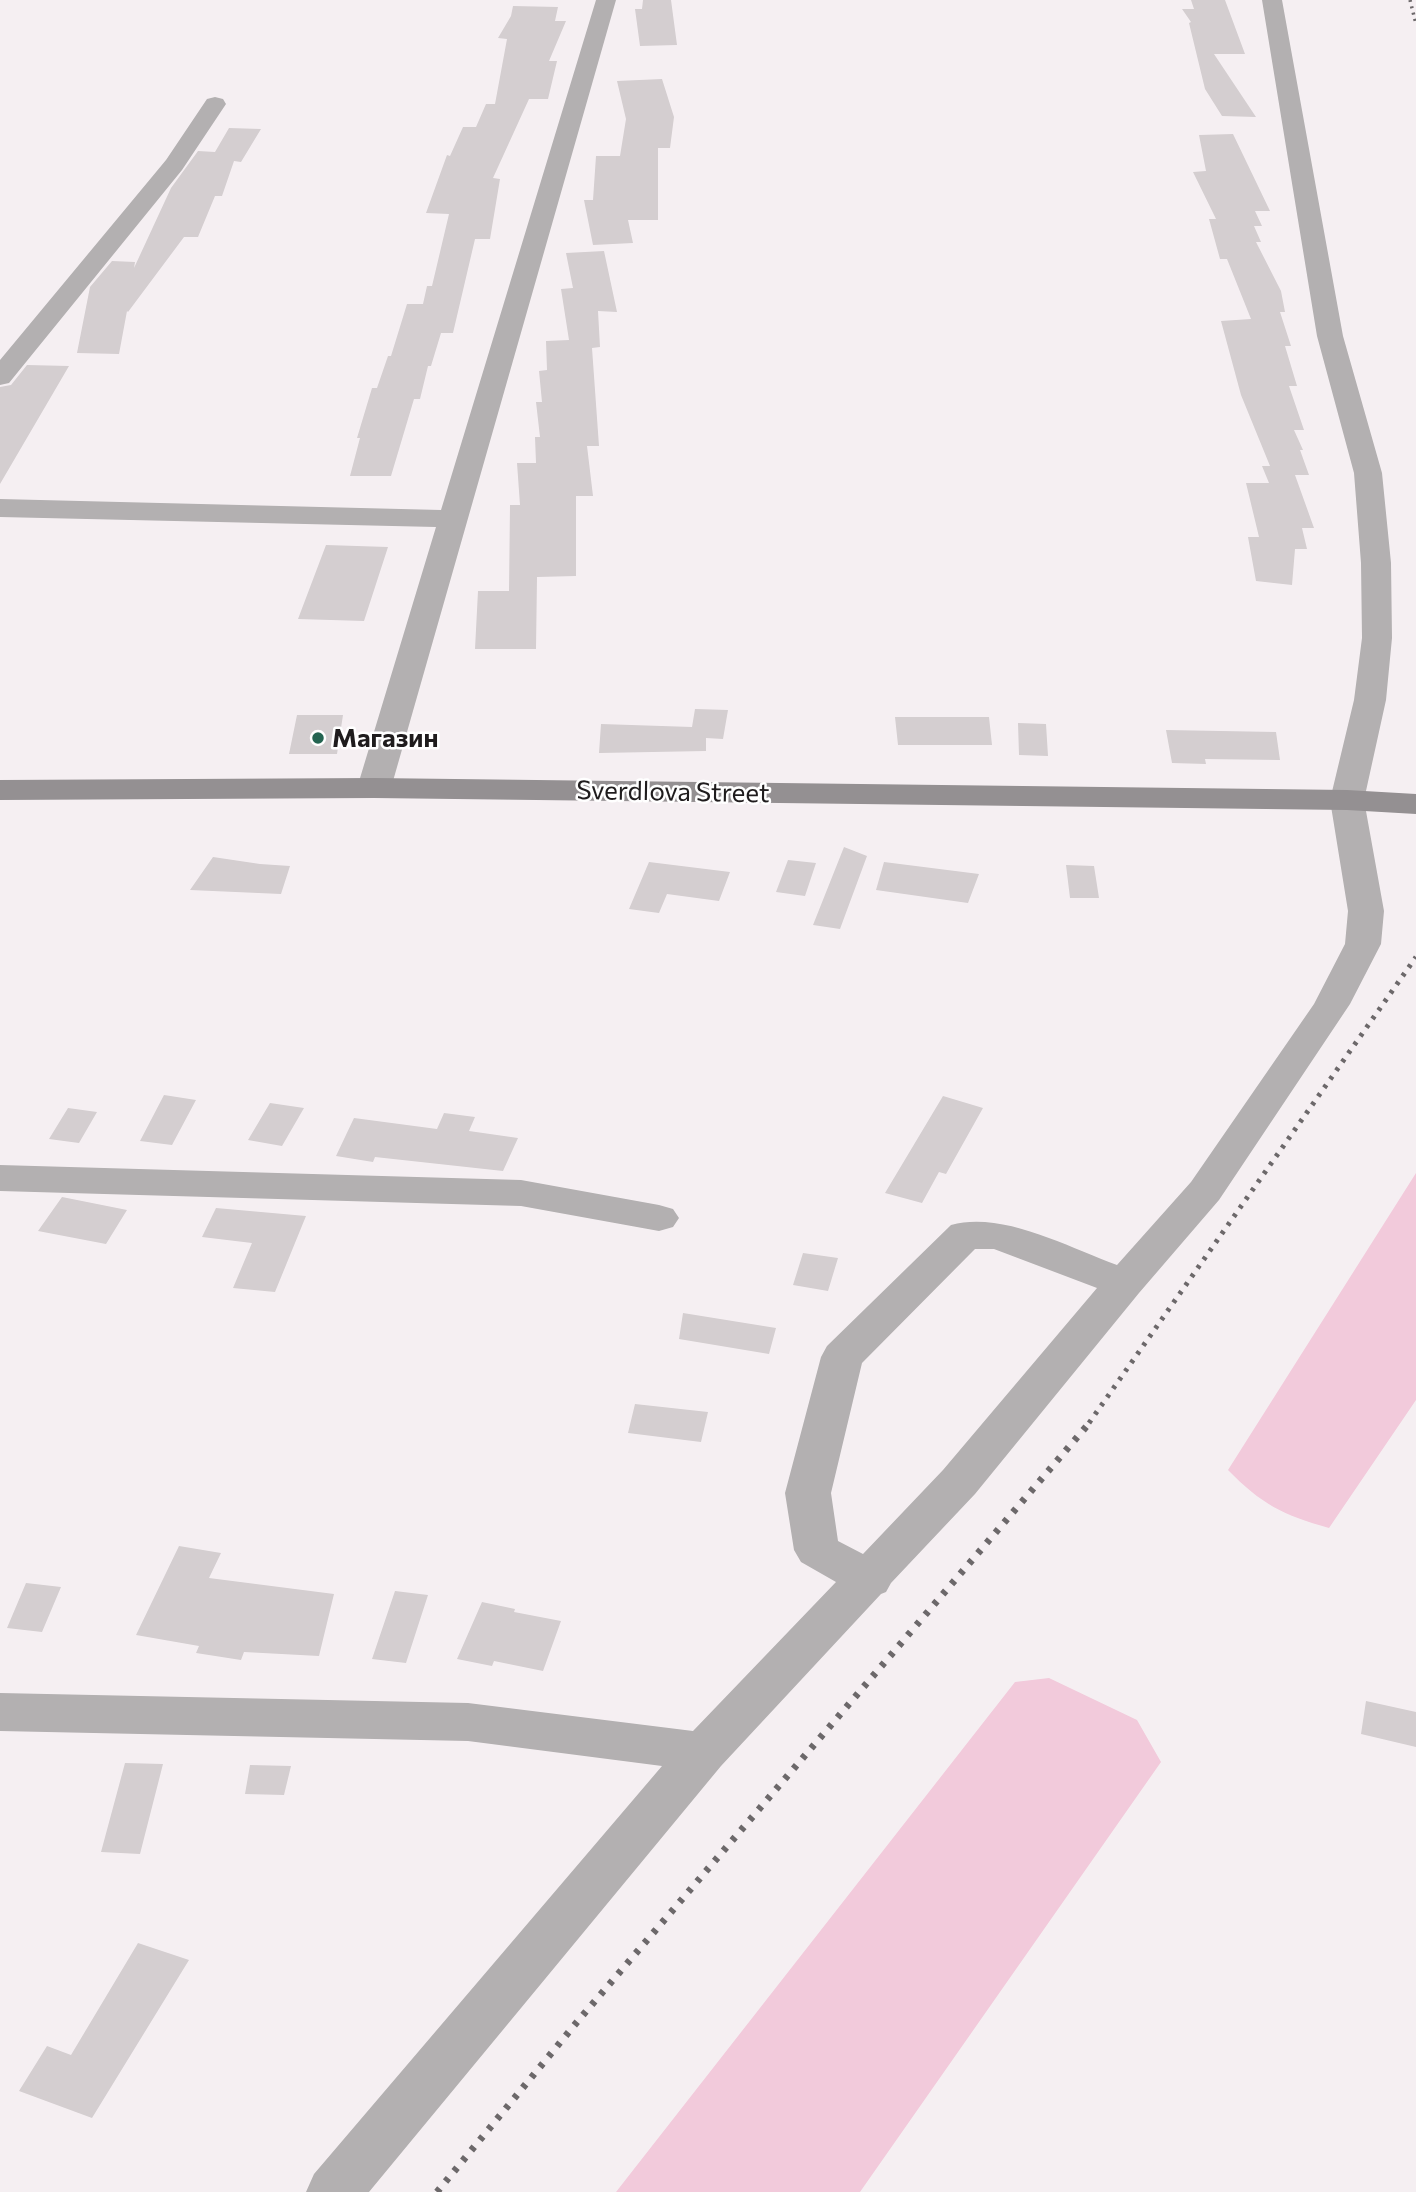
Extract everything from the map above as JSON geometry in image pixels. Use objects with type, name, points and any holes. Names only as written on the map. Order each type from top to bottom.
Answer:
[{"type":"street","points":[[374,788],[606,0]]},
{"type":"street","points":[[334,2192],[704,1752],[870,1580],[959,1482],[1124,1283],[1205,1191],[1332,1004],[1363,944],[1366,911],[1347,800],[1370,700],[1377,638],[1376,563],[1368,473],[1330,336],[1272,0]]},
{"type":"street","points":[[0,377],[174,165],[215,104]]},
{"type":"street","points":[[0,508],[454,519]]},
{"type":"street","name":"Sverdlova Street","points":[[1,791],[374,788],[1347,800],[1416,804]]},
{"type":"street","points":[[0,1178],[521,1193],[659,1218]]},
{"type":"street","points":[[870,1580],[817,1550],[808,1493],[842,1357],[965,1235],[998,1236],[1124,1283]]},
{"type":"street","points":[[0,1712],[468,1722],[704,1752]]},
{"type":"shaded area","points":[[1416,1173],[1416,1400],[1329,1528],[1274,1507],[1251,1492],[1228,1470]]},
{"type":"shaded area","points":[[1049,1678],[1137,1720],[1161,1762],[860,2192],[616,2192],[1015,1682]]},
{"type":"building","points":[[643,0],[671,0],[677,45],[640,46],[635,9],[642,9]]},
{"type":"building","points":[[1191,0],[1225,0],[1245,54],[1214,54],[1256,117],[1222,116],[1205,89],[1189,23],[1191,22],[1182,9],[1194,9]]},
{"type":"building","points":[[513,6],[558,7],[555,21],[566,21],[549,61],[557,61],[548,99],[529,99],[493,178],[500,179],[490,239],[475,239],[453,333],[441,333],[431,366],[428,366],[420,399],[414,399],[391,476],[350,476],[360,438],[357,438],[372,388],[377,388],[388,356],[391,356],[407,304],[423,304],[427,286],[432,286],[449,214],[426,213],[447,155],[450,156],[463,127],[476,127],[486,104],[495,104],[507,39],[498,38],[511,16]]},
{"type":"building","points":[[662,79],[674,117],[670,148],[658,148],[658,220],[628,220],[633,243],[593,245],[584,200],[593,200],[596,156],[620,156],[626,119],[617,81]]},
{"type":"building","points":[[229,128],[261,129],[241,162],[234,161],[222,196],[215,196],[198,237],[184,237],[127,311],[119,354],[77,353],[90,287],[112,261],[135,262],[134,268],[171,188],[198,151],[215,152]]},
{"type":"building","points":[[1233,134],[1270,211],[1255,211],[1262,226],[1254,226],[1261,242],[1256,242],[1281,291],[1285,312],[1280,312],[1291,346],[1285,346],[1297,386],[1289,386],[1304,430],[1294,430],[1303,450],[1300,450],[1309,475],[1295,475],[1314,528],[1302,528],[1307,549],[1295,549],[1292,585],[1256,581],[1248,537],[1259,537],[1246,483],[1269,483],[1262,466],[1270,466],[1241,395],[1221,321],[1251,319],[1227,259],[1220,259],[1209,219],[1216,219],[1193,172],[1206,171],[1199,135]]},
{"type":"building","points":[[604,251],[617,312],[598,311],[600,347],[592,348],[599,446],[587,446],[593,496],[576,496],[576,576],[537,577],[536,649],[475,649],[478,591],[509,591],[510,505],[520,505],[517,463],[536,463],[535,437],[540,437],[536,402],[542,402],[539,371],[547,370],[546,341],[569,340],[561,289],[573,288],[566,253]]},
{"type":"building","points":[[27,365],[69,366],[0,484],[0,387],[11,385]]},
{"type":"building","points":[[326,545],[388,547],[364,621],[298,619]]},
{"type":"building","points":[[695,709],[728,710],[723,739],[706,738],[706,751],[599,753],[601,724],[692,727]]},
{"type":"building","points":[[297,715],[343,715],[337,754],[289,754]]},
{"type":"building","points":[[895,717],[989,717],[992,745],[898,745]]},
{"type":"building","points":[[1018,723],[1046,724],[1048,756],[1019,755]]},
{"type":"building","points":[[1166,730],[1276,732],[1280,760],[1205,759],[1206,764],[1172,763]]},
{"type":"building","points":[[844,847],[867,856],[840,929],[813,925]]},
{"type":"building","points":[[213,857],[290,866],[281,894],[190,890]]},
{"type":"building","points":[[788,860],[816,863],[805,896],[776,892]]},
{"type":"building","points":[[649,862],[730,872],[719,901],[667,894],[659,913],[629,909]]},
{"type":"building","points":[[884,862],[979,874],[968,903],[876,890]]},
{"type":"building","points":[[1066,865],[1094,866],[1099,898],[1070,898]]},
{"type":"building","points":[[164,1095],[196,1100],[172,1145],[140,1141]]},
{"type":"building","points":[[943,1096],[983,1108],[946,1174],[939,1172],[922,1203],[885,1193]]},
{"type":"building","points":[[270,1103],[304,1108],[282,1146],[248,1140]]},
{"type":"building","points":[[68,1108],[97,1112],[79,1143],[49,1139]]},
{"type":"building","points":[[444,1113],[475,1117],[469,1131],[518,1138],[503,1171],[375,1157],[373,1162],[336,1156],[354,1118],[437,1129]]},
{"type":"building","points":[[62,1197],[127,1210],[106,1244],[38,1231]]},
{"type":"building","points":[[216,1208],[306,1216],[275,1292],[233,1288],[252,1243],[202,1237]]},
{"type":"building","points":[[803,1253],[838,1258],[828,1291],[793,1285]]},
{"type":"building","points":[[683,1313],[776,1328],[769,1354],[679,1339]]},
{"type":"building","points":[[635,1404],[708,1412],[701,1442],[628,1433]]},
{"type":"building","points":[[179,1546],[221,1553],[209,1578],[334,1594],[319,1656],[244,1652],[241,1660],[196,1653],[199,1646],[136,1635]]},
{"type":"building","points":[[26,1583],[61,1587],[42,1632],[7,1628]]},
{"type":"building","points":[[395,1591],[428,1595],[406,1663],[372,1659]]},
{"type":"building","points":[[482,1602],[515,1609],[514,1612],[561,1621],[543,1671],[494,1661],[492,1666],[457,1659]]},
{"type":"building","points":[[1366,1701],[1416,1712],[1416,1747],[1361,1734]]},
{"type":"building","points":[[125,1763],[163,1764],[140,1854],[101,1852]]},
{"type":"building","points":[[250,1765],[291,1766],[284,1795],[245,1794]]},
{"type":"building","points":[[138,1943],[189,1960],[92,2118],[19,2091],[47,2046],[71,2055]]},
{"type":"railway","points":[[1410,0],[1416,24]]},
{"type":"railway","points":[[1089,1423],[1416,957]]},
{"type":"railway","points":[[437,2192],[577,2022],[1091,1421]]},
{"type":"place","name":"Mагазин","points":[[318,738]]}]
